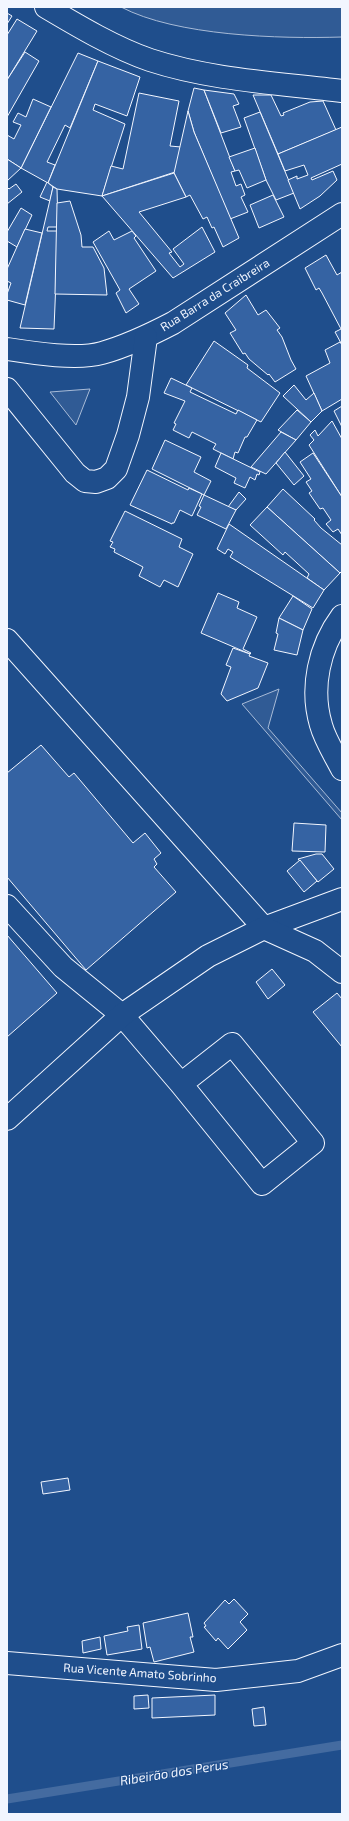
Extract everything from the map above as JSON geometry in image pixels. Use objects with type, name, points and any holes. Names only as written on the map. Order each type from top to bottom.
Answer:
[{"type":"street","points":[[46,7],[87,31],[149,59],[210,75],[342,91]]},
{"type":"street","name":"Rua Barra da Craibreira","points":[[7,349],[28,353],[75,355],[95,354],[146,337],[173,323],[342,214]]},
{"type":"street","points":[[7,389],[75,473],[85,481],[96,482],[107,478],[116,469],[126,442],[138,397],[146,337]]},
{"type":"street","points":[[342,616],[326,645],[317,671],[316,693],[321,725],[342,769]]},
{"type":"street","points":[[7,640],[264,928],[315,951],[342,972]]},
{"type":"street","points":[[7,1119],[122,1015],[208,956],[264,928],[342,899]]},
{"type":"street","points":[[7,906],[63,967],[122,1015],[181,1084],[262,1184],[313,1143],[232,1044],[181,1084]]},
{"type":"street","name":"Rua Vicente Amato Sobrinho","points":[[7,1663],[216,1680],[298,1671],[342,1655]]},
{"type":"shaded area","points":[[121,7],[342,7],[342,37],[259,36],[199,30],[144,17]]},
{"type":"shaded area","points":[[90,389],[76,425],[50,392]]},
{"type":"shaded area","points":[[279,689],[268,728],[342,813],[342,820],[242,704]]},
{"type":"building","points":[[7,13],[12,16],[7,24]]},
{"type":"building","points":[[17,19],[37,31],[7,80],[7,35]]},
{"type":"building","points":[[25,52],[39,61],[7,117],[7,80]]},
{"type":"building","points":[[78,53],[98,61],[70,128],[65,125],[47,162],[55,165],[48,183],[21,168]]},
{"type":"building","points":[[98,61],[140,77],[127,116],[95,104],[93,110],[125,124],[102,196],[57,189],[48,183]]},
{"type":"building","points":[[194,88],[204,90],[235,171],[231,172],[236,186],[241,184],[245,195],[241,197],[248,212],[230,219],[194,132],[188,111]]},
{"type":"building","points":[[204,90],[234,94],[239,104],[233,106],[241,127],[221,133]]},
{"type":"building","points":[[139,93],[179,101],[170,146],[181,147],[175,172],[102,196],[111,166],[123,169]]},
{"type":"building","points":[[253,95],[271,95],[281,116],[284,115],[283,113],[310,102],[323,101],[336,130],[278,154]]},
{"type":"building","points":[[33,99],[51,107],[21,168],[7,159],[7,135],[14,139],[21,125],[13,122],[18,113],[26,117]]},
{"type":"building","points":[[188,111],[194,132],[239,238],[223,247],[214,227],[212,228],[207,217],[203,219],[190,195],[186,197],[174,173]]},
{"type":"building","points":[[260,112],[294,193],[276,200],[266,180],[244,118]]},
{"type":"building","points":[[342,127],[342,164],[311,178],[312,180],[333,171],[337,180],[320,196],[300,209],[288,180],[297,176],[297,179],[308,175],[304,165],[285,171],[278,154]]},
{"type":"building","points":[[255,148],[266,180],[247,188],[239,170],[235,171],[229,157]]},
{"type":"building","points":[[7,159],[21,168],[7,181]]},
{"type":"building","points":[[174,173],[186,197],[139,212],[172,252],[169,253],[180,267],[184,264],[173,249],[202,227],[215,252],[173,278],[102,196]]},
{"type":"building","points":[[47,182],[53,187],[50,201],[40,197]]},
{"type":"building","points":[[16,184],[22,192],[7,204],[7,187],[9,189]]},
{"type":"building","points":[[53,187],[57,189],[58,227],[48,227],[47,231],[58,231],[54,329],[20,328]]},
{"type":"building","points":[[273,195],[284,217],[259,228],[250,205]]},
{"type":"building","points":[[70,201],[81,235],[82,247],[93,247],[104,268],[107,295],[55,294],[57,203]]},
{"type":"building","points":[[21,208],[32,215],[17,247],[7,241],[7,232]]},
{"type":"building","points":[[25,229],[42,233],[25,305],[7,300],[7,294],[11,283],[7,281],[7,269]]},
{"type":"building","points":[[109,231],[114,240],[132,231],[136,236],[134,238],[156,271],[129,289],[139,304],[126,313],[116,293],[120,290],[93,242]]},
{"type":"building","points":[[326,255],[337,275],[342,272],[342,345],[335,332],[341,329],[322,293],[319,288],[316,290],[305,268]]},
{"type":"building","points":[[246,295],[258,315],[266,310],[280,328],[277,330],[282,337],[296,369],[275,382],[269,374],[268,375],[249,359],[245,353],[243,354],[230,333],[236,330],[225,313]]},
{"type":"building","points":[[214,341],[248,365],[247,368],[280,393],[261,422],[186,385]]},
{"type":"building","points":[[340,342],[342,345],[342,399],[322,411],[306,376],[330,363],[325,350]]},
{"type":"building","points":[[171,378],[192,388],[190,392],[236,414],[238,410],[257,420],[247,437],[245,437],[238,453],[235,452],[233,459],[213,449],[216,444],[192,432],[189,438],[173,430],[176,424],[174,423],[185,401],[164,393]]},
{"type":"building","points":[[294,385],[306,400],[314,393],[322,411],[311,422],[283,396]]},
{"type":"building","points":[[342,406],[342,427],[334,411]]},
{"type":"building","points":[[297,410],[311,422],[296,440],[278,430]]},
{"type":"building","points":[[332,421],[342,439],[342,497],[309,445],[314,440],[310,435],[315,430],[318,436]]},
{"type":"building","points":[[281,432],[296,440],[266,474],[251,467]]},
{"type":"building","points":[[165,440],[201,457],[194,472],[211,481],[204,495],[152,469]]},
{"type":"building","points":[[285,452],[304,476],[294,485],[276,463]]},
{"type":"building","points":[[221,453],[260,472],[259,475],[257,474],[255,480],[250,477],[245,488],[234,483],[236,478],[215,467]]},
{"type":"building","points":[[313,453],[342,497],[342,535],[338,529],[333,532],[326,524],[331,520],[323,508],[320,509],[309,493],[312,491],[306,482],[311,479],[300,462]]},
{"type":"building","points":[[147,470],[188,490],[189,488],[202,494],[192,516],[180,510],[174,523],[172,524],[130,505]]},
{"type":"building","points":[[283,489],[315,519],[314,520],[321,528],[342,545],[342,571],[340,573],[267,507]]},
{"type":"building","points":[[239,492],[246,499],[236,510],[228,507]]},
{"type":"building","points":[[204,495],[236,510],[226,529],[197,515]]},
{"type":"building","points":[[267,507],[340,573],[324,590],[307,578],[309,574],[285,552],[283,555],[250,525]]},
{"type":"building","points":[[125,511],[182,539],[179,547],[193,554],[178,587],[164,580],[160,587],[139,576],[143,567],[114,552],[115,549],[110,547],[113,542],[110,541]]},
{"type":"building","points":[[229,524],[324,590],[313,608],[230,557],[233,552],[228,549],[225,554],[217,549]]},
{"type":"building","points":[[218,593],[239,602],[237,608],[257,617],[243,649],[251,653],[250,654],[201,633]]},
{"type":"building","points":[[293,596],[312,609],[303,630],[279,618]]},
{"type":"building","points":[[279,618],[303,630],[297,655],[274,650],[278,634],[276,633]]},
{"type":"building","points":[[233,648],[268,663],[258,688],[227,701],[221,694],[231,667],[226,665]]},
{"type":"building","points":[[41,745],[69,777],[74,773],[133,843],[145,833],[161,853],[154,859],[157,864],[154,867],[176,892],[86,970],[7,877],[7,773]]},
{"type":"building","points":[[294,823],[326,825],[325,852],[292,851]]},
{"type":"building","points":[[316,854],[322,854],[334,869],[318,882],[298,859]]},
{"type":"building","points":[[300,860],[317,881],[304,892],[287,871]]},
{"type":"building","points":[[7,935],[57,993],[7,1037]]},
{"type":"building","points":[[272,969],[285,985],[268,999],[256,982]]},
{"type":"building","points":[[337,993],[342,999],[342,1047],[313,1012]]},
{"type":"building","points":[[68,1478],[70,1490],[43,1494],[41,1482]]},
{"type":"building","points":[[234,1599],[248,1614],[240,1622],[247,1630],[228,1649],[218,1638],[216,1641],[204,1627],[206,1626],[204,1623],[225,1600],[229,1604]]},
{"type":"building","points":[[188,1613],[193,1637],[190,1637],[194,1652],[154,1662],[150,1647],[147,1648],[143,1623]]},
{"type":"building","points":[[139,1625],[142,1649],[107,1655],[104,1636],[128,1631],[127,1627]]},
{"type":"building","points":[[100,1637],[101,1649],[83,1653],[82,1641]]},
{"type":"building","points":[[148,1695],[149,1708],[134,1709],[134,1696]]},
{"type":"building","points":[[215,1695],[215,1715],[152,1718],[152,1698]]},
{"type":"building","points":[[264,1707],[266,1725],[254,1726],[252,1709]]},
{"type":"waterway","name":"Ribeirão dos Perus","points":[[7,1799],[342,1745]]}]
